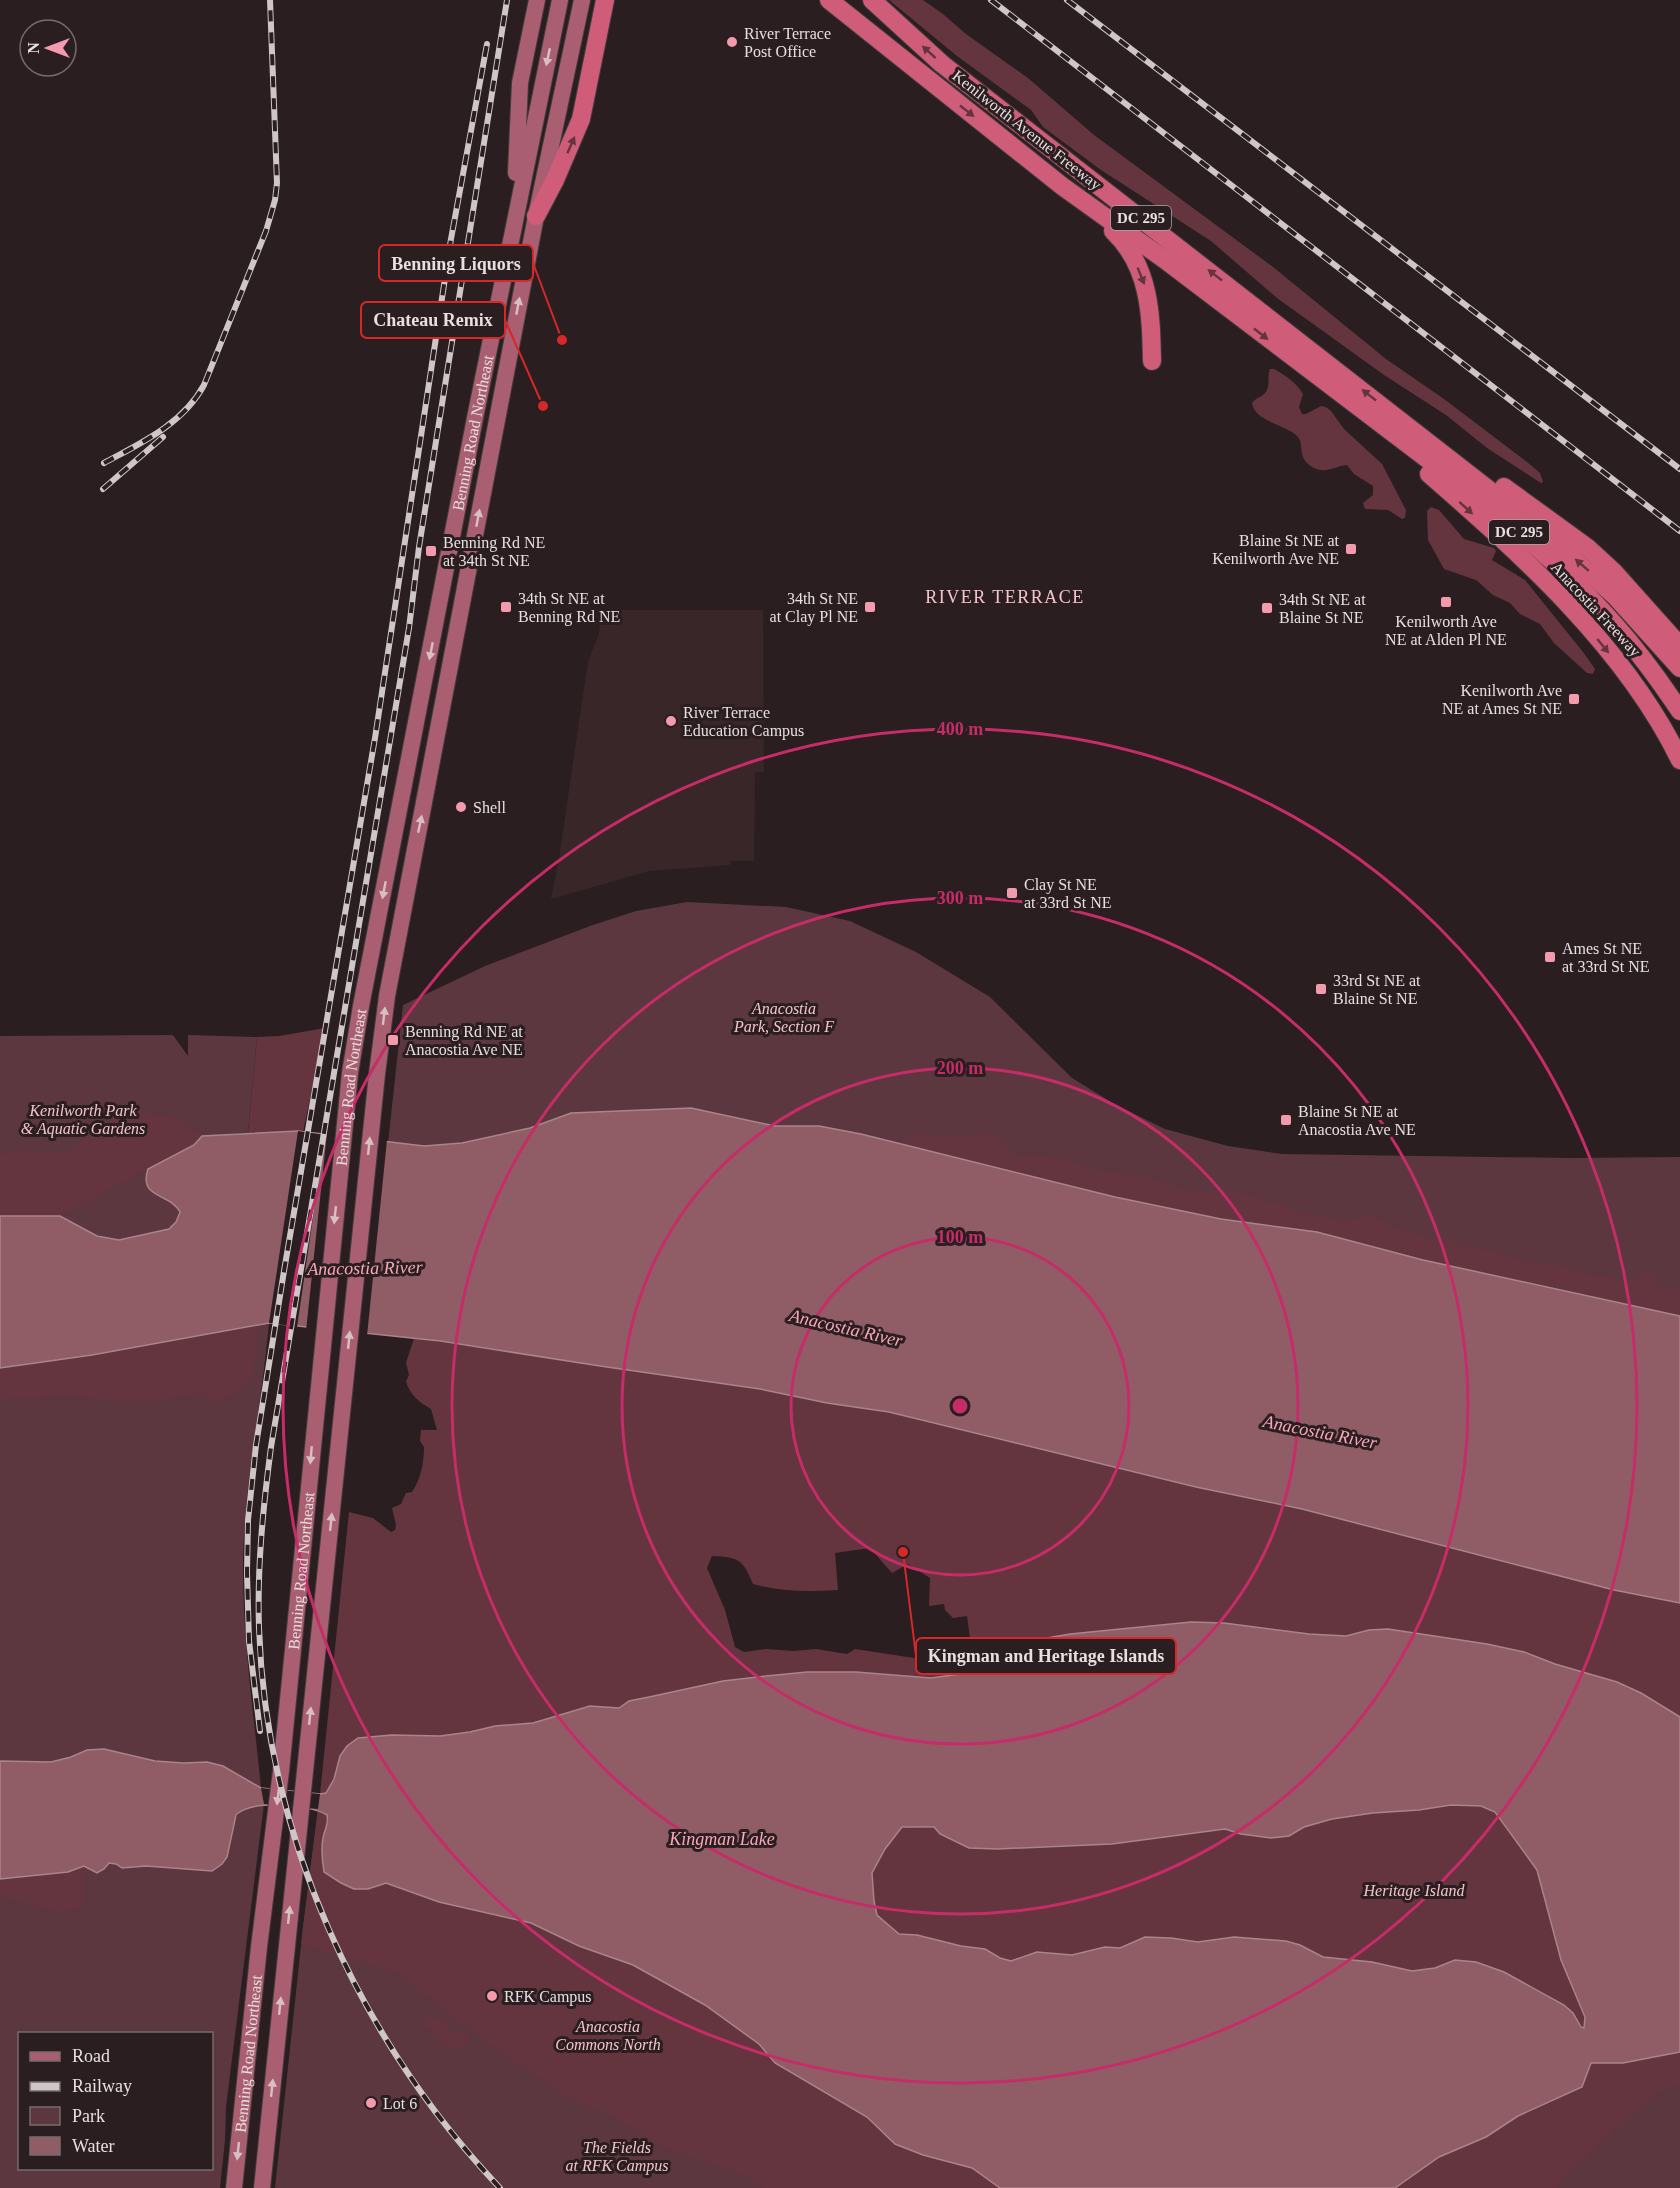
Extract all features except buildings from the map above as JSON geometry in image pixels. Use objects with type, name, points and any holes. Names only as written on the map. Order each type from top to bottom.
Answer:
[{"type":"highway","points":[[536,216],[555,180],[581,119],[605,0]]},
{"type":"highway","points":[[814,0],[921,74]]},
{"type":"highway","name":"Kenilworth Avenue Freeway","points":[[829,0],[1062,186],[1168,262],[1328,386]]},
{"type":"highway","name":"Kenilworth Avenue Freeway","points":[[872,0],[942,64],[1415,431]]},
{"type":"highway","points":[[1062,186],[1123,241],[1136,263],[1143,278],[1149,302],[1152,361]]},
{"type":"highway","points":[[1328,386],[1524,560],[1588,627],[1643,694],[1666,731],[1680,760]]},
{"type":"highway","name":"Anacostia Freeway","points":[[1328,386],[1484,502],[1522,534],[1613,622],[1639,653],[1680,711]]},
{"type":"highway","points":[[1415,431],[1585,567],[1615,596],[1680,668]]},
{"type":"highway","name":"Anacostia Freeway","points":[[1415,431],[1490,477],[1588,548],[1613,571],[1680,646]]},
{"type":"main road","points":[[513,225],[519,93],[537,0]]},
{"type":"main road","name":"Benning Road Northeast","points":[[234,2188],[281,1771],[350,1073],[513,225],[560,0]]},
{"type":"main road","name":"Benning Road Northeast","points":[[262,2188],[376,1074],[387,996],[536,216],[582,0]]},
{"type":"shaded area","name":"River Terrace Education Campus","points":[[601,610],[763,610],[764,772],[755,772],[754,861],[730,861],[730,865],[649,871],[551,899],[586,674],[599,634]]},
{"type":"green space","points":[[889,0],[923,0],[943,14],[966,34],[1028,78],[1094,135],[1273,267],[1386,359],[1444,399],[1527,462],[1540,473],[1543,482],[1541,483],[1487,448],[1446,415],[1384,375],[1277,298],[1211,241],[1101,170],[1043,127],[1031,110],[957,56]]},
{"type":"green space","points":[[1270,369],[1287,377],[1303,394],[1299,407],[1302,414],[1321,406],[1326,407],[1344,429],[1382,464],[1406,510],[1405,518],[1402,519],[1388,510],[1365,509],[1363,503],[1373,495],[1373,486],[1354,474],[1347,465],[1327,470],[1314,468],[1305,460],[1300,440],[1293,432],[1265,419],[1254,409],[1252,403],[1267,390]]},
{"type":"green space","points":[[1431,507],[1439,510],[1464,539],[1494,548],[1496,551],[1492,560],[1525,580],[1583,652],[1595,669],[1593,674],[1587,673],[1554,643],[1540,624],[1520,614],[1510,603],[1493,595],[1476,580],[1444,569],[1428,540],[1427,511]]},
{"type":"green space","name":"Anacostia Park, Section F","points":[[687,902],[786,907],[850,921],[916,952],[990,997],[1072,1078],[1116,1105],[1165,1129],[1228,1146],[1282,1154],[1570,1158],[1680,1157],[1680,1316],[530,1128],[462,1143],[424,1146],[388,1143],[403,1005],[485,966],[590,926],[636,911]]},
{"type":"green space","points":[[325,1028],[303,1132],[248,1133],[257,1037],[279,1036]]},
{"type":"green space","name":"Kenilworth Park & Aquatic Gardens","points":[[173,1035],[188,1056],[188,1035],[257,1037],[248,1133],[202,1136],[176,1222],[169,1229],[119,1240],[0,1216],[0,1036]]},
{"type":"green space","points":[[137,1112],[181,1120],[202,1136],[194,1145],[60,1216],[0,1216],[0,1156],[15,1150],[37,1153],[70,1151],[87,1135],[122,1113]]},
{"type":"green space","points":[[917,1132],[948,1137],[995,1133],[1005,1141],[1016,1156],[1043,1156],[1068,1160],[1099,1171],[1145,1176],[1193,1192],[1229,1189],[1271,1203],[1282,1203],[1295,1213],[1324,1215],[1346,1223],[1374,1214],[1392,1228],[1414,1232],[1434,1242],[1449,1240],[1463,1246],[1498,1252],[1526,1262],[1561,1265],[1585,1274],[1635,1281],[1640,1273],[1653,1274],[1661,1285],[1680,1290],[1680,1316],[1423,1260],[1317,1232],[1221,1219],[1115,1197],[897,1143]]},
{"type":"green space","points":[[269,1323],[249,1476],[243,1569],[247,1651],[261,1788],[223,1766],[207,1762],[155,1761],[87,1750],[51,1762],[0,1761],[0,1368]]},
{"type":"green space","points":[[259,1325],[252,1378],[243,1388],[215,1405],[204,1393],[156,1400],[128,1401],[75,1395],[0,1399],[0,1368],[92,1355]]},
{"type":"green space","points":[[414,1338],[760,1389],[827,1403],[889,1412],[1196,1487],[1302,1509],[1614,1590],[1680,1603],[1680,1717],[1641,1693],[1617,1682],[1555,1664],[1524,1652],[1487,1644],[1388,1629],[1369,1630],[1346,1636],[1309,1634],[1224,1623],[1191,1622],[1047,1638],[999,1662],[976,1667],[960,1674],[931,1678],[856,1672],[807,1672],[766,1676],[723,1681],[629,1701],[619,1708],[590,1706],[533,1723],[495,1726],[440,1736],[392,1735],[336,1768],[334,1779],[326,1793],[320,1794],[349,1512],[373,1518],[391,1532],[395,1530],[392,1508],[401,1504],[406,1493],[412,1492],[418,1482],[424,1447],[420,1441],[421,1430],[437,1430],[431,1409],[416,1398],[407,1386],[406,1381],[409,1375],[406,1363]],"holes":[[[870,1548],[892,1573],[908,1564],[930,1578],[929,1606],[944,1604],[945,1610],[953,1618],[967,1616],[970,1638],[962,1657],[914,1658],[855,1649],[847,1654],[816,1649],[794,1651],[766,1649],[744,1652],[735,1647],[725,1610],[707,1568],[712,1556],[728,1557],[742,1564],[753,1584],[796,1591],[838,1590],[835,1553]]]},
{"type":"green space","points":[[264,1804],[226,2107],[220,2188],[0,2188],[0,1879],[41,1875],[84,1866],[91,1870],[108,1863],[122,1868],[176,1867],[234,1824],[238,1814]]},
{"type":"green space","name":"Heritage Island","points":[[1451,1805],[1481,1806],[1495,1812],[1537,1870],[1561,1960],[1585,2017],[1584,2028],[1564,2005],[1504,1972],[1476,1962],[1455,1960],[1435,1968],[1412,1971],[1372,1962],[1323,1957],[1300,1945],[1286,1941],[1234,1937],[1198,1942],[1145,1937],[1120,1948],[1105,1947],[1072,1955],[1037,1952],[1011,1961],[1000,1958],[985,1949],[961,1946],[917,1935],[899,1934],[877,1915],[874,1901],[872,1873],[885,1849],[902,1827],[1174,1835],[1225,1829],[1241,1834],[1271,1838],[1289,1836],[1304,1827],[1332,1819]]},
{"type":"green space","name":"RFK Campus","points":[[318,1809],[324,1872],[1153,2188],[275,2188]]},
{"type":"green space","name":"Anacostia Commons North","points":[[318,1809],[327,1815],[322,1857],[368,1889],[386,1883],[439,1902],[531,1923],[579,1946],[633,1965],[705,2005],[759,2044],[775,2063],[867,2117],[895,2144],[972,2168],[1000,2188],[764,2188],[737,2172],[668,2149],[614,2116],[573,2100],[478,2036],[397,1973],[301,1944]]},
{"type":"green space","points":[[84,1866],[84,1900],[78,1909],[57,1911],[0,1896],[0,1879],[67,1872]]},
{"type":"green space","points":[[428,2016],[434,2019],[440,2017],[449,2024],[447,2033],[454,2030],[468,2033],[470,2039],[458,2050],[450,2049],[431,2034],[432,2030],[424,2027]]},
{"type":"green space","points":[[1680,2052],[1680,2188],[1392,2188],[1400,2120],[1623,2063]]},
{"type":"green space","points":[[1680,2052],[1680,2084],[1663,2090],[1618,2127],[1555,2188],[1395,2188],[1439,2157],[1486,2137],[1518,2116],[1582,2087],[1591,2063],[1623,2063]]},
{"type":"water","name":"Anacostia River","points":[[691,1108],[775,1126],[819,1126],[861,1134],[1115,1197],[1221,1219],[1317,1232],[1423,1260],[1680,1316],[1680,1603],[1614,1590],[1302,1509],[1196,1487],[889,1412],[827,1403],[760,1389],[440,1341],[269,1323],[92,1355],[0,1368],[0,1216],[60,1216],[97,1236],[119,1240],[169,1229],[176,1222],[180,1212],[169,1201],[151,1191],[147,1186],[148,1169],[194,1145],[202,1136],[298,1131],[424,1146],[462,1143],[530,1128],[571,1113]]},
{"type":"water","name":"Kingman Lake","points":[[1191,1622],[1224,1623],[1309,1634],[1346,1636],[1369,1630],[1388,1629],[1524,1652],[1555,1664],[1617,1682],[1641,1693],[1680,1717],[1680,2052],[1623,2063],[1591,2063],[1582,2087],[1518,2116],[1486,2137],[1439,2157],[1395,2188],[1000,2188],[972,2168],[923,2155],[895,2144],[867,2117],[775,2063],[759,2044],[705,2005],[633,1965],[579,1946],[531,1923],[439,1902],[386,1883],[368,1889],[354,1889],[341,1883],[324,1872],[322,1846],[327,1815],[319,1811],[281,1805],[267,1805],[244,1810],[236,1815],[227,1857],[212,1871],[146,1866],[122,1868],[109,1863],[97,1873],[84,1866],[68,1872],[0,1879],[0,1761],[51,1762],[87,1750],[104,1749],[155,1761],[207,1762],[223,1766],[261,1788],[320,1794],[326,1793],[334,1779],[340,1756],[347,1746],[358,1738],[392,1735],[440,1736],[495,1726],[533,1723],[590,1706],[619,1708],[629,1701],[723,1681],[766,1676],[807,1672],[856,1672],[931,1678],[960,1674],[976,1667],[999,1662],[1047,1638]],"holes":[[[1451,1805],[1481,1806],[1495,1812],[1537,1870],[1561,1960],[1585,2017],[1584,2028],[1564,2005],[1504,1972],[1476,1962],[1455,1960],[1435,1968],[1412,1971],[1372,1962],[1323,1957],[1300,1945],[1286,1941],[1234,1937],[1198,1942],[1145,1937],[1120,1948],[1105,1947],[1072,1955],[1037,1952],[1011,1961],[1000,1958],[985,1949],[961,1946],[917,1935],[899,1934],[877,1915],[874,1901],[872,1873],[885,1849],[902,1827],[934,1827],[940,1834],[969,1848],[998,1849],[1112,1844],[1225,1829],[1241,1834],[1271,1838],[1289,1836],[1304,1827],[1332,1819]]]},
{"type":"pier","points":[[298,1131],[325,1135],[297,1327],[269,1323]]},
{"type":"pier","points":[[327,1133],[387,1140],[367,1336],[306,1331]]},
{"type":"pier","points":[[261,1788],[320,1794],[318,1809],[264,1804]]},
{"type":"railway","points":[[104,463],[173,422],[195,399],[204,385],[266,231],[275,200],[277,183],[270,0]]},
{"type":"railway","points":[[500,2188],[449,2129],[403,2066],[363,1999],[329,1929],[301,1857],[280,1782],[266,1705],[259,1628],[259,1583],[265,1492],[271,1447],[409,628],[419,547],[507,0]]},
{"type":"railway","points":[[991,0],[1680,531]]},
{"type":"railway","points":[[1067,0],[1680,469]]},
{"type":"railway","points":[[260,1731],[249,1641],[247,1573],[248,1520],[256,1445],[375,738],[451,239],[487,44]]},
{"type":"railway","points":[[103,489],[163,437]]},
{"type":"place","name":"River Terrace Post Office","points":[[732,42]]},
{"type":"place","name":"Benning Liquors","points":[[562,340]]},
{"type":"place","name":"Chateau Remix","points":[[543,406]]},
{"type":"place","name":"Blaine St NE at Kenilworth Ave NE","points":[[1351,549]]},
{"type":"place","name":"Benning Rd NE at 34th St NE","points":[[431,551]]},
{"type":"place","name":"Kenilworth Ave NE at Alden Pl NE","points":[[1446,602]]},
{"type":"place","name":"34th St NE at Benning Rd NE","points":[[506,607]]},
{"type":"place","name":"34th St NE at Clay Pl NE","points":[[870,607]]},
{"type":"place","name":"34th St NE at Blaine St NE","points":[[1267,608]]},
{"type":"place","name":"Kenilworth Ave NE at Ames St NE","points":[[1574,699]]},
{"type":"place","name":"River Terrace Education Campus","points":[[671,721]]},
{"type":"place","name":"Shell","points":[[461,807]]},
{"type":"place","name":"Clay St NE at 33rd St NE","points":[[1012,893]]},
{"type":"place","name":"Ames St NE at 33rd St NE","points":[[1550,957]]},
{"type":"place","name":"33rd St NE at Blaine St NE","points":[[1321,989]]},
{"type":"place","name":"Benning Rd NE at Anacostia Ave NE","points":[[393,1040]]},
{"type":"place","name":"Blaine St NE at Anacostia Ave NE","points":[[1286,1120]]},
{"type":"place","name":"Kingman and Heritage Islands","points":[[903,1552]]},
{"type":"place","name":"RFK Campus","points":[[492,1996]]},
{"type":"place","name":"Lot 6","points":[[371,2103]]},
{"type":"district","name":"RIVER TERRACE","points":[[1005,597]]},
{"type":"park label","name":"The Fields at RFK Campus","points":[[617,2156]]}]
